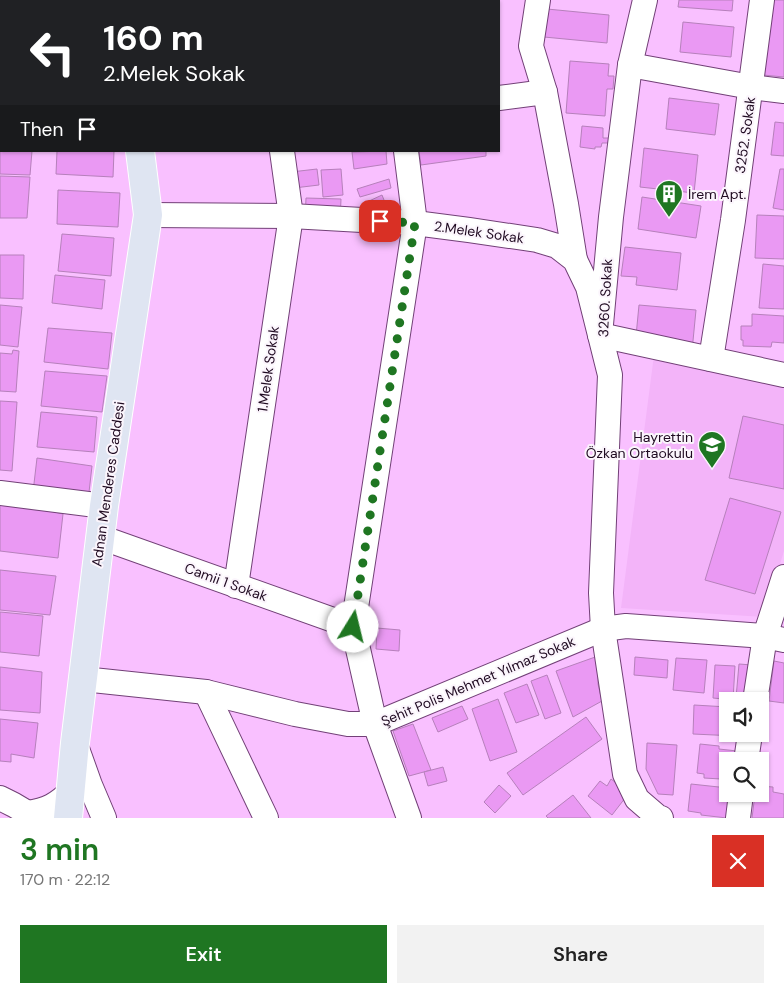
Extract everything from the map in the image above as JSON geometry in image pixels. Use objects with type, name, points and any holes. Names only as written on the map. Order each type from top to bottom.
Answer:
[{"type":"main road","name":"Adnan Menderes Caddesi","points":[[68,818],[75,743],[104,506],[148,215],[140,152]]},
{"type":"street","points":[[538,0],[531,46],[545,92],[575,260]]},
{"type":"street","name":"3260. Sokak","points":[[646,0],[630,65],[611,217],[600,335],[610,375],[601,593],[604,629],[625,774],[637,799],[661,818]]},
{"type":"street","name":"3252. Sokak","points":[[711,358],[733,220],[762,0]]},
{"type":"street","points":[[630,65],[751,87],[784,91]]},
{"type":"street","points":[[500,98],[545,92]]},
{"type":"street","name":"1.Melek Sokak","points":[[236,586],[291,216],[282,152]]},
{"type":"street","points":[[406,152],[415,223],[353,627],[375,724],[409,818]]},
{"type":"street","name":"2.Melek Sokak","points":[[148,215],[291,216],[415,223],[537,240],[557,246],[575,260],[588,287],[600,335]]},
{"type":"street","points":[[600,335],[784,375]]},
{"type":"street","points":[[0,493],[104,506]]},
{"type":"street","name":"Camii 1 Sokak","points":[[100,537],[353,627]]},
{"type":"street","points":[[758,692],[774,638],[784,577]]},
{"type":"street","name":"Şehit Polis Mehmet Yılmaz Sokak","points":[[83,679],[206,692],[295,714],[348,724],[375,724],[604,629],[626,626],[774,638]]},
{"type":"street","points":[[206,692],[266,818]]},
{"type":"street","points":[[75,743],[104,818]]},
{"type":"street","points":[[0,812],[18,817],[41,811],[60,801],[71,791]]},
{"type":"street","points":[[0,798],[14,805],[18,817]]},
{"type":"street","points":[[738,818],[740,802]]},
{"type":"shaded area","name":"Hayrettin Özkan Ortaokulu","points":[[654,355],[784,386],[784,551],[764,617],[621,608]]},
{"type":"building","points":[[679,0],[733,0],[732,11],[678,7]]},
{"type":"building","points":[[772,0],[784,0],[784,77],[763,75]]},
{"type":"building","points":[[547,9],[609,15],[607,43],[544,37]]},
{"type":"building","points":[[683,22],[734,27],[731,57],[680,52]]},
{"type":"building","points":[[570,61],[609,64],[608,76],[614,76],[613,89],[607,89],[605,116],[566,113]]},
{"type":"building","points":[[669,98],[719,104],[715,135],[666,129]]},
{"type":"building","points":[[775,122],[784,123],[784,156],[771,155]]},
{"type":"building","points":[[582,126],[603,128],[603,138],[609,138],[608,143],[602,143],[601,147],[595,147],[595,149],[580,147]]},
{"type":"building","points":[[644,148],[698,155],[694,193],[640,187]]},
{"type":"building","points":[[0,152],[32,152],[30,175],[0,174]]},
{"type":"building","points":[[57,152],[114,152],[113,177],[56,174]]},
{"type":"building","points":[[352,152],[386,152],[387,164],[354,169]]},
{"type":"building","points":[[419,152],[486,152],[486,156],[421,165]]},
{"type":"building","points":[[317,169],[319,185],[294,188],[291,172]]},
{"type":"building","points":[[341,169],[343,195],[323,197],[321,170]]},
{"type":"building","points":[[780,169],[784,169],[784,210],[773,208]]},
{"type":"building","points":[[0,176],[30,177],[27,218],[0,218]]},
{"type":"building","points":[[389,179],[391,188],[360,197],[357,189]]},
{"type":"building","points":[[58,190],[120,193],[118,227],[57,224]]},
{"type":"building","points":[[382,195],[386,205],[371,212],[367,202]]},
{"type":"building","name":"İrem Apt.","points":[[642,197],[701,206],[696,238],[638,229]]},
{"type":"building","points":[[306,198],[341,199],[340,222],[305,222]]},
{"type":"building","points":[[757,215],[784,216],[784,259],[755,258]]},
{"type":"building","points":[[62,234],[114,238],[111,276],[58,271]]},
{"type":"building","points":[[625,247],[681,253],[677,290],[636,285],[637,277],[621,276]]},
{"type":"building","points":[[0,255],[24,255],[23,299],[0,298]]},
{"type":"building","points":[[763,264],[784,266],[784,309],[759,308]]},
{"type":"building","points":[[55,275],[105,280],[102,309],[52,303]]},
{"type":"building","points":[[0,305],[22,307],[18,347],[0,345]]},
{"type":"building","points":[[639,305],[696,310],[692,351],[636,336]]},
{"type":"building","points":[[752,314],[784,316],[784,343],[772,342],[771,347],[743,346],[741,326],[752,326]]},
{"type":"building","points":[[48,328],[112,333],[108,369],[44,362]]},
{"type":"building","points":[[13,350],[19,351],[16,392],[0,391],[0,353],[12,354]]},
{"type":"building","points":[[45,371],[107,376],[102,412],[41,406]]},
{"type":"building","points":[[0,401],[17,402],[12,471],[0,470]]},
{"type":"building","points":[[41,412],[97,417],[94,452],[37,447]]},
{"type":"building","points":[[743,416],[784,425],[784,489],[729,478]]},
{"type":"building","points":[[37,458],[92,466],[88,501],[33,492]]},
{"type":"building","points":[[730,498],[781,512],[755,594],[705,580]]},
{"type":"building","points":[[0,499],[63,514],[58,558],[0,551]]},
{"type":"building","points":[[0,570],[56,576],[50,615],[0,610]]},
{"type":"building","points":[[0,612],[43,616],[39,656],[0,652]]},
{"type":"building","points":[[377,628],[400,630],[399,651],[376,649]]},
{"type":"building","points":[[598,656],[598,684],[602,701],[573,717],[556,671]]},
{"type":"building","points":[[635,657],[668,660],[667,678],[634,675]]},
{"type":"building","points":[[676,658],[707,660],[704,693],[673,690]]},
{"type":"building","points":[[774,661],[784,663],[784,703],[769,701]]},
{"type":"building","points":[[739,664],[752,665],[750,692],[737,692]]},
{"type":"building","points":[[715,665],[735,666],[733,692],[719,692],[719,699],[713,698]]},
{"type":"building","points":[[0,667],[42,672],[40,713],[0,710]]},
{"type":"building","points":[[547,675],[561,713],[545,719],[531,681]]},
{"type":"building","points":[[527,684],[539,715],[516,723],[504,693]]},
{"type":"building","points":[[498,699],[517,752],[490,761],[472,709]]},
{"type":"building","points":[[694,705],[719,706],[719,735],[693,734]]},
{"type":"building","points":[[462,706],[468,719],[438,732],[432,718]]},
{"type":"building","points":[[586,717],[602,739],[523,795],[507,773]]},
{"type":"building","points":[[0,719],[38,723],[34,758],[11,754],[11,762],[0,761]]},
{"type":"building","points":[[413,724],[431,770],[409,776],[393,731]]},
{"type":"building","points":[[647,743],[677,745],[673,795],[658,794],[646,769]]},
{"type":"building","points":[[700,744],[719,746],[719,749],[737,751],[719,752],[719,779],[704,778],[704,774],[697,773]]},
{"type":"building","points":[[443,767],[447,781],[428,786],[424,772]]},
{"type":"building","points":[[611,779],[629,793],[612,815],[588,796],[600,781],[607,786]]},
{"type":"building","points":[[691,784],[719,787],[719,802],[729,802],[727,818],[701,815],[701,813],[688,811]]},
{"type":"building","points":[[499,785],[511,796],[495,813],[484,802]]},
{"type":"building","points":[[769,787],[773,787],[773,792],[784,794],[784,818],[752,818],[754,802],[769,802]]},
{"type":"building","points":[[573,795],[591,818],[548,818],[546,816]]},
{"type":"place","name":"İrem Apt.","points":[[669,218]]},
{"type":"place","name":"Hayrettin Özkan Ortaokulu","points":[[712,469]]},
{"type":"route","points":[[353,627],[415,223],[380,221]]}]
